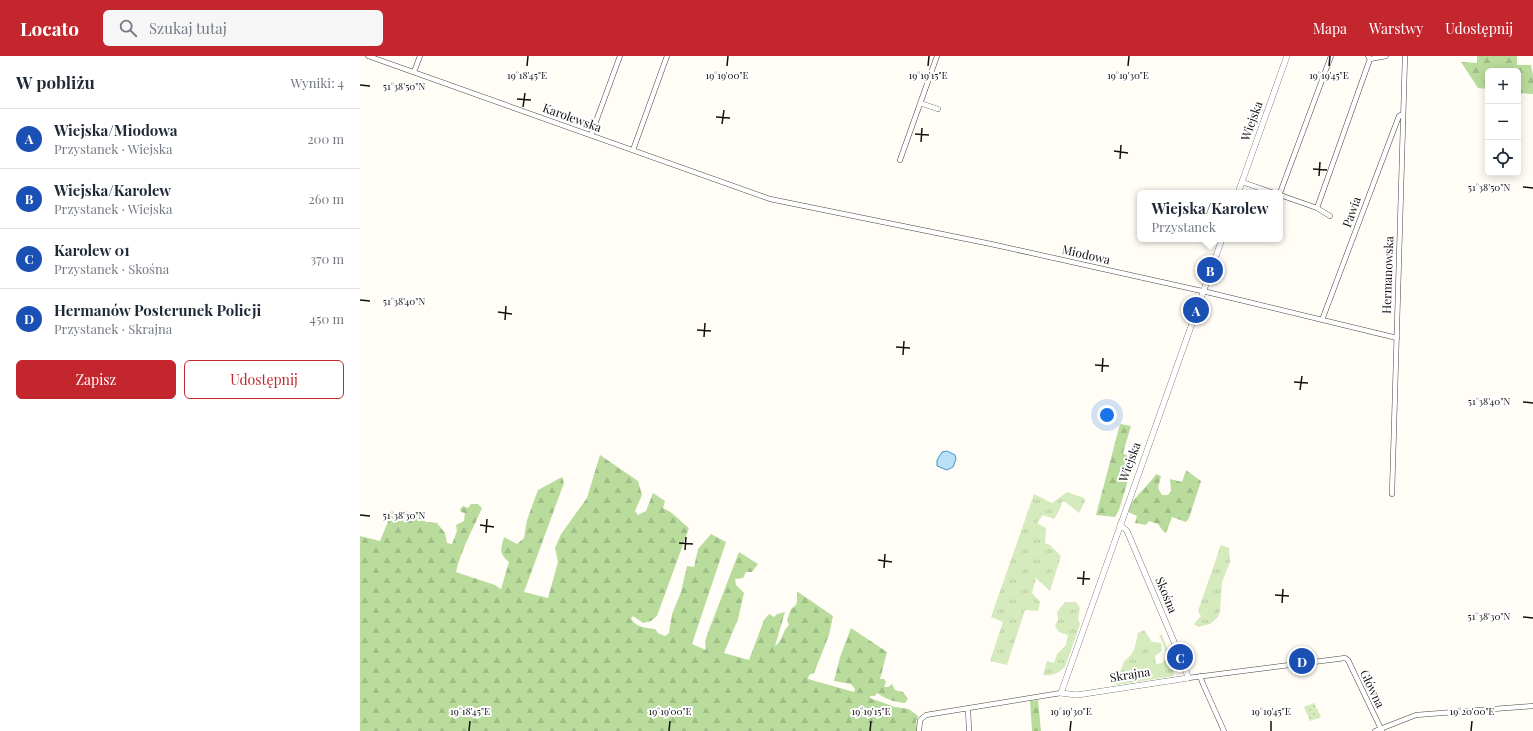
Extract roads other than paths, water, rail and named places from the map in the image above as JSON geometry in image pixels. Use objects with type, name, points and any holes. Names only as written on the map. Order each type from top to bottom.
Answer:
[{"type":"street","name":"Karolewska","points":[[371,56],[770,198]]},
{"type":"street","points":[[414,72],[420,56]]},
{"type":"street","points":[[591,135],[620,56]]},
{"type":"street","points":[[633,150],[667,56]]},
{"type":"street","points":[[900,160],[937,56]]},
{"type":"street","name":"Wiejska","points":[[1239,190],[1287,56]]},
{"type":"street","points":[[1281,190],[1331,56]]},
{"type":"street","points":[[1318,208],[1369,57],[1386,56]]},
{"type":"street","name":"Hermanowska","points":[[1392,494],[1406,56]]},
{"type":"street","points":[[920,103],[938,109]]},
{"type":"street","name":"Pawia","points":[[1322,320],[1399,116],[1403,114]]},
{"type":"street","points":[[1242,182],[1265,190]]},
{"type":"street","points":[[1283,195],[1318,208],[1330,216]]},
{"type":"street","name":"Miodowa","points":[[770,198],[991,244],[1203,291],[1396,338]]},
{"type":"street","name":"Wiejska","points":[[1061,693],[1221,242]]},
{"type":"street","name":"Skośna","points":[[1120,524],[1127,531],[1186,670],[1188,678]]},
{"type":"street","name":"Skrajna","points":[[919,731],[919,723],[922,717],[932,714],[1061,693],[1077,695],[1200,676],[1343,658]]},
{"type":"street","name":"Główna","points":[[1343,658],[1348,660],[1381,730]]},
{"type":"street","points":[[1200,676],[1202,684],[1224,731]]},
{"type":"street","points":[[1375,731],[1381,730],[1416,715],[1533,706]]},
{"type":"street","points":[[968,708],[969,731]]},
{"type":"water","points":[[947,451],[955,455],[956,459],[953,467],[947,470],[937,466],[937,460],[942,452]]},
{"type":"place","name":"Wiejska/Karolew","points":[[1210,270]]},
{"type":"place","name":"Wiejska/Miodowa","points":[[1196,310]]},
{"type":"place","name":"Karolew 01","points":[[1180,657]]},
{"type":"place","name":"Hermanów Posterunek Policji","points":[[1302,661]]}]
